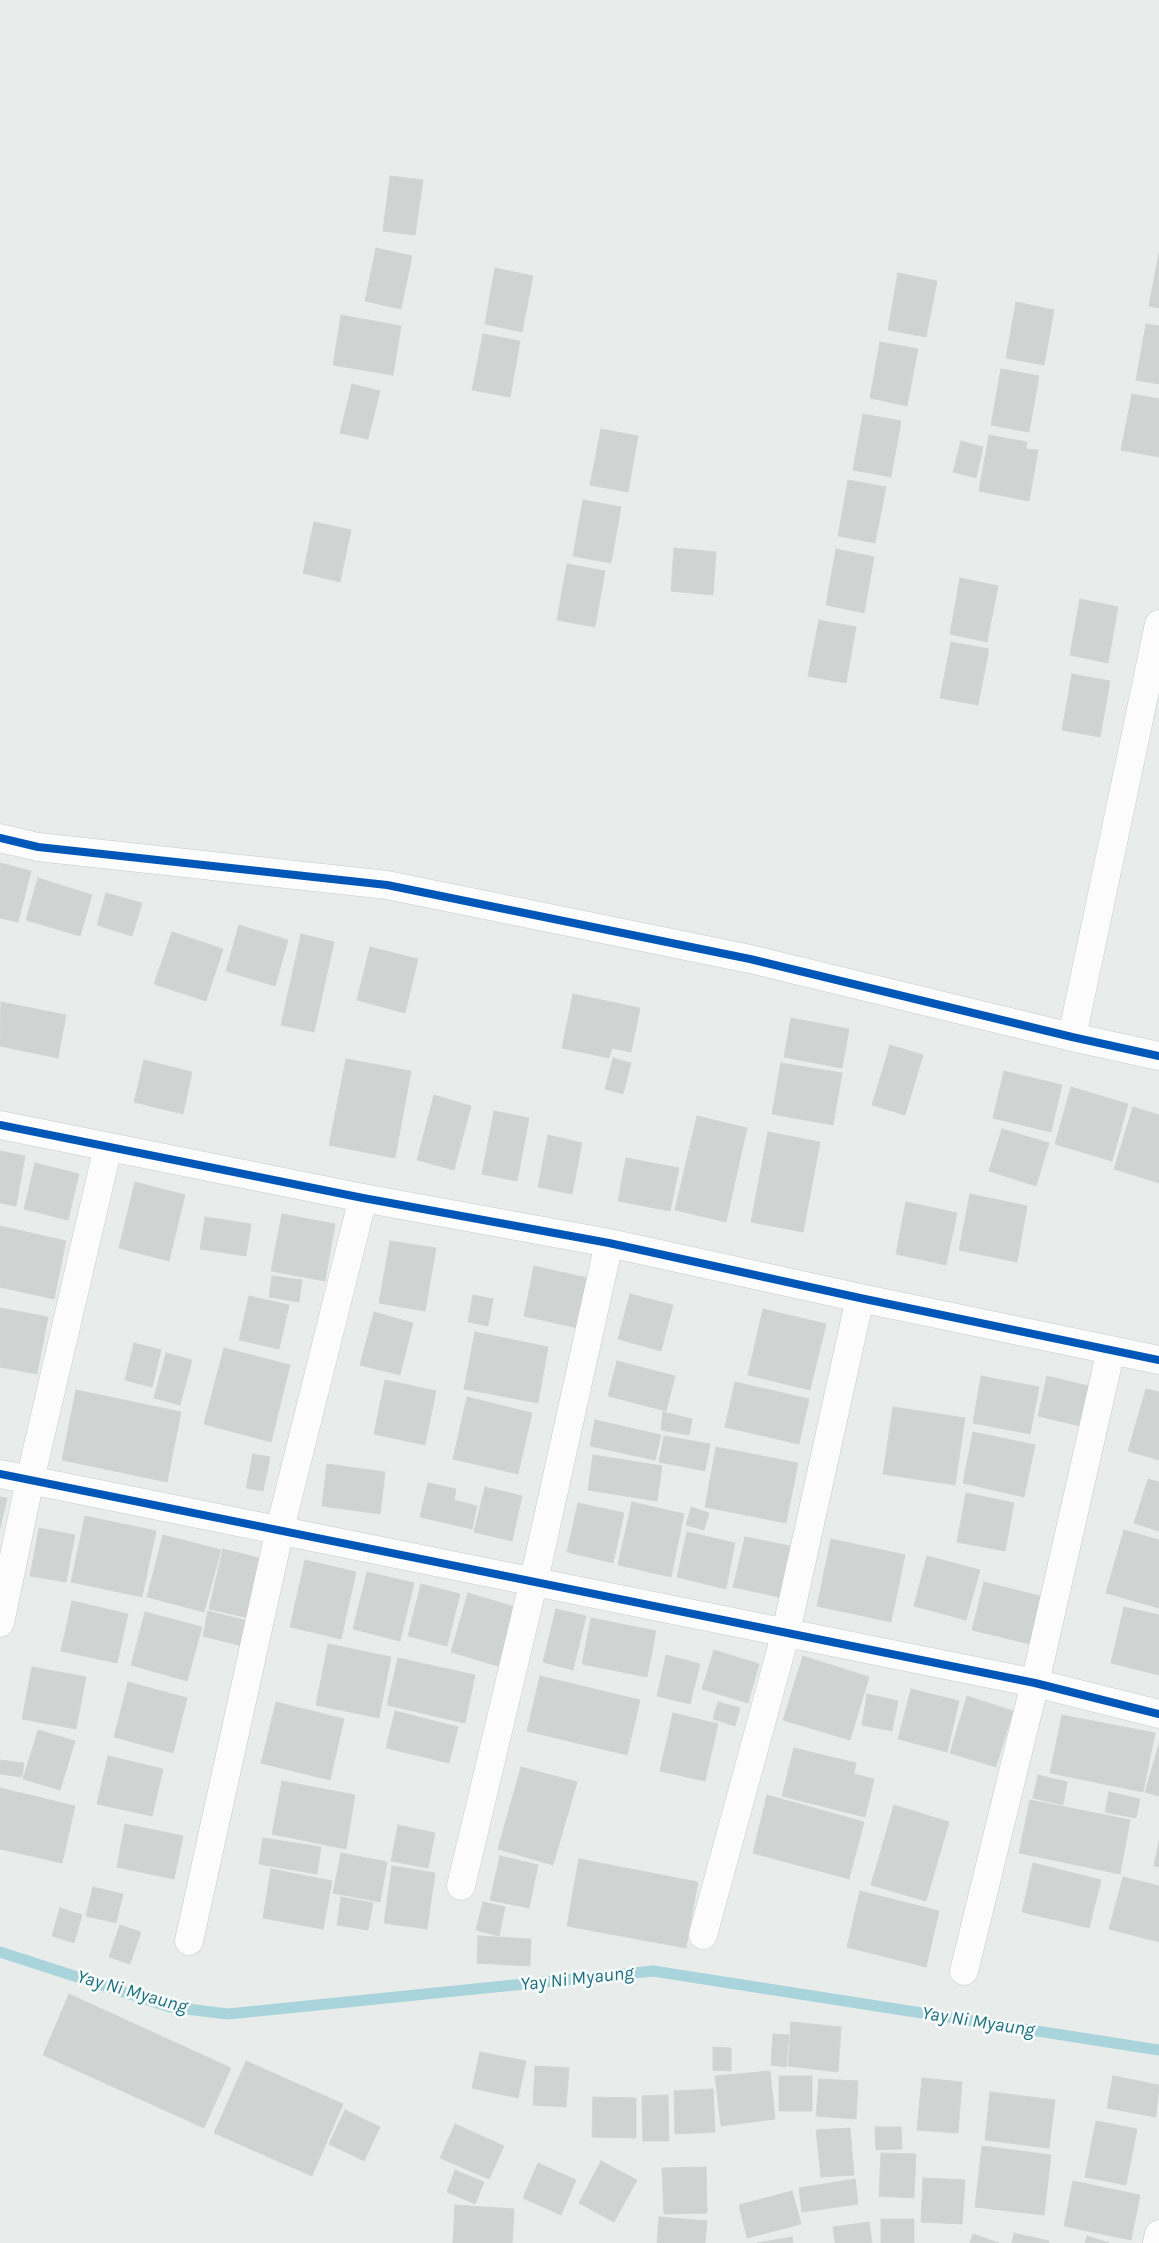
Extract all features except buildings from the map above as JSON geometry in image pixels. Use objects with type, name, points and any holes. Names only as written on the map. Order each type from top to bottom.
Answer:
[{"type":"street","points":[[1072,1037],[1159,624]]},
{"type":"street","points":[[0,838],[38,847],[387,885],[750,959],[1072,1037],[1159,1056]]},
{"type":"street","points":[[0,1125],[363,1198],[609,1243],[860,1298],[1159,1360]]},
{"type":"street","points":[[0,1623],[30,1480],[108,1147]]},
{"type":"street","points":[[189,1941],[280,1529],[363,1198]]},
{"type":"street","points":[[461,1886],[534,1580],[609,1243]]},
{"type":"street","points":[[703,1935],[786,1632],[860,1298]]},
{"type":"street","points":[[964,1971],[1035,1683],[1111,1350]]},
{"type":"street","points":[[0,1474],[534,1580],[1035,1683],[1159,1714]]},
{"type":"street","points":[[1156,2243],[1159,2234]]},
{"type":"waterway","name":"Yay Ni Myaung","points":[[0,1952],[170,2007],[228,2014],[653,1971],[1159,2050]]},
{"type":"cycle path","points":[[0,838],[38,847],[387,885],[750,959],[1072,1037],[1159,1056]]},
{"type":"cycle path","points":[[0,1125],[363,1198],[609,1243],[860,1298],[1159,1360]]},
{"type":"cycle path","points":[[0,1474],[1035,1683],[1159,1714]]}]
